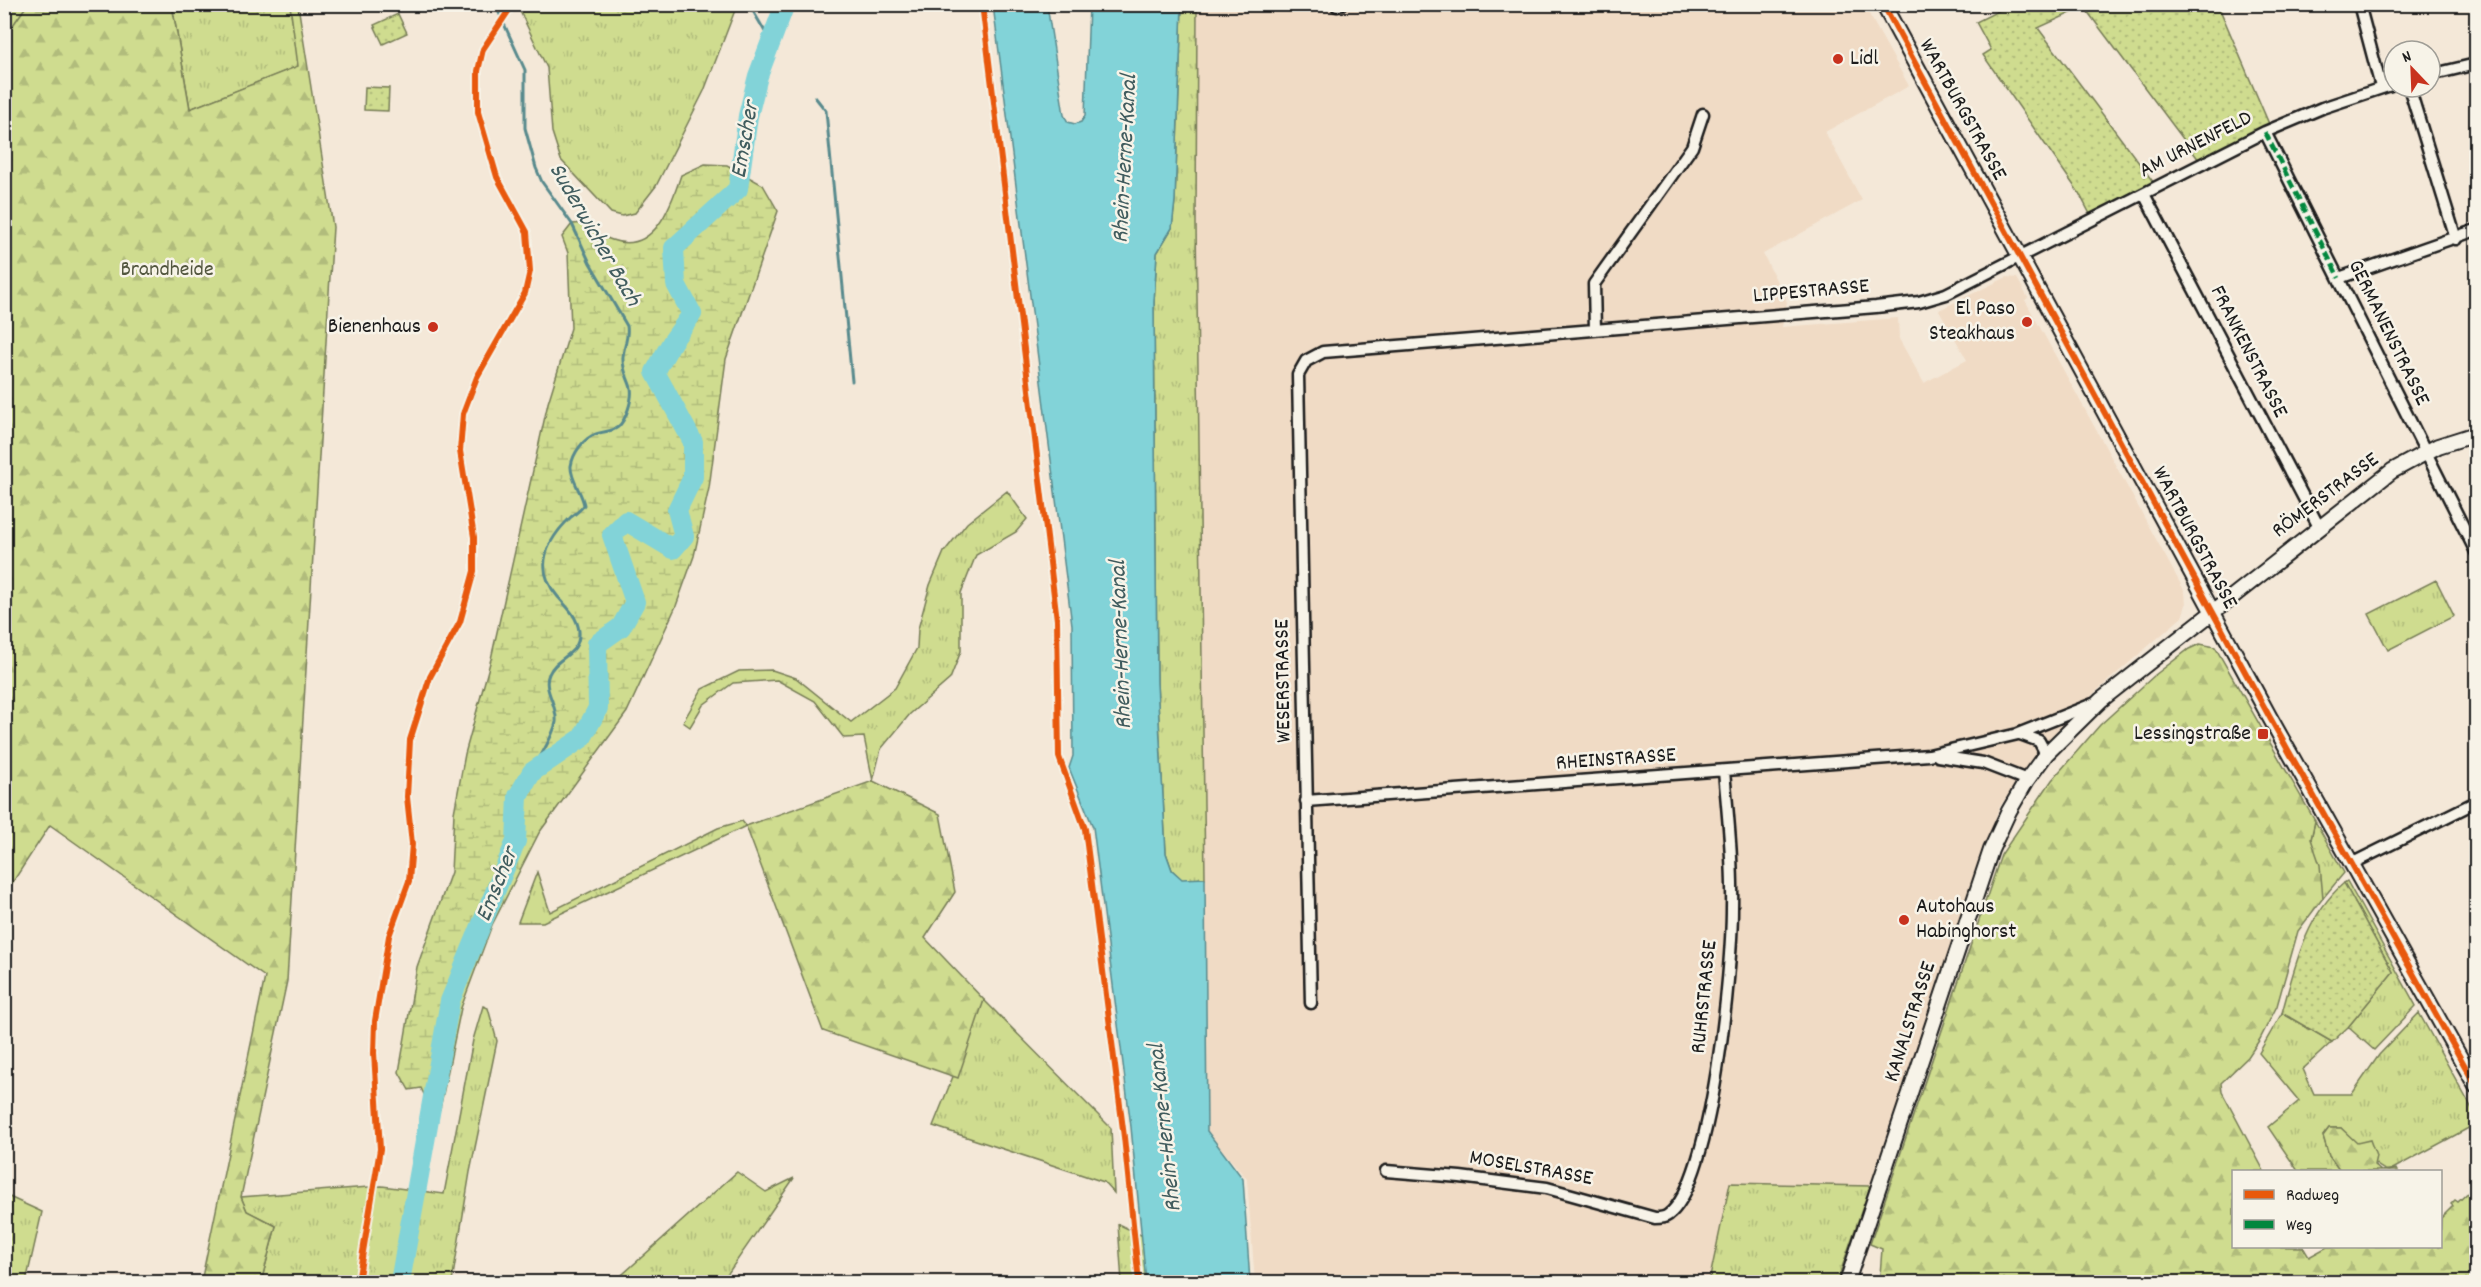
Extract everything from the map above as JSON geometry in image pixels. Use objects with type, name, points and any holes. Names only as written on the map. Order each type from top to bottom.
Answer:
[{"type":"main road","name":"WARTBURGSTRASSE","points":[[1883,5],[2212,612],[2476,1086]]},
{"type":"main road","name":"RÖMERSTRASSE","points":[[2212,612],[2392,471],[2425,452],[2476,434]]},
{"type":"main road","name":"KANALSTRASSE","points":[[1847,1282],[1991,850],[2009,811],[2046,754],[2101,700],[2212,612]]},
{"type":"street","points":[[2359,4],[2381,87]]},
{"type":"street","points":[[2442,72],[2476,64]]},
{"type":"street","name":"AM URNENFELD","points":[[2021,256],[2265,132],[2381,87]]},
{"type":"street","points":[[2413,99],[2456,239]]},
{"type":"street","points":[[1594,330],[1594,284],[1692,147],[1702,114]]},
{"type":"street","name":"GERMANENSTRASSE","points":[[2265,132],[2476,552]]},
{"type":"street","name":"FRANKENSTRASSE","points":[[2144,194],[2319,527]]},
{"type":"street","points":[[2339,278],[2456,239],[2476,230]]},
{"type":"street","name":"LIPPESTRASSE","points":[[1306,361],[1323,352],[1919,302],[1946,294],[2021,256]]},
{"type":"street","name":"WESERSTRASSE","points":[[1306,361],[1298,375],[1311,1003]]},
{"type":"street","name":"RHEINSTRASSE","points":[[1306,801],[1929,755],[2018,734],[2070,715],[2101,700]]},
{"type":"street","points":[[2018,734],[2031,736],[2039,741],[2046,754]]},
{"type":"street","name":"RHEINSTRASSE","points":[[1929,755],[1983,763],[2027,780]]},
{"type":"street","name":"RUHRSTRASSE","points":[[1666,1217],[1676,1206],[1697,1166],[1717,1070],[1731,939],[1731,861],[1724,771]]},
{"type":"street","points":[[2353,863],[2476,802]]},
{"type":"street","name":"MOSELSTRASSE","points":[[1386,1171],[1547,1188],[1655,1218],[1666,1217]]},
{"type":"shaded area","points":[[1197,5],[1864,5],[1909,86],[1825,132],[1862,200],[1763,254],[1787,302],[1782,327],[1898,318],[1899,339],[1924,383],[1967,360],[1939,310],[2007,277],[2017,278],[2028,298],[2025,300],[2185,592],[2186,605],[2182,617],[2094,693],[2035,755],[1999,808],[1870,1186],[1730,1183],[1709,1282],[1255,1282],[1247,1179],[1207,1132],[1196,224]]},
{"type":"green space","points":[[5,5],[27,5],[5,38]]},
{"type":"green space","name":"Brandheide","points":[[27,5],[172,5],[190,109],[298,66],[290,5],[298,5],[333,227],[287,981],[241,1197],[247,1211],[276,1226],[261,1282],[201,1282],[265,977],[50,825],[5,894],[4,804],[9,796],[4,793],[4,38]]},
{"type":"green space","points":[[172,5],[290,5],[299,66],[190,109]]},
{"type":"green space","points":[[517,5],[737,5],[704,91],[656,186],[635,213],[622,216],[611,213],[561,160],[552,132],[547,68]]},
{"type":"green space","points":[[1182,5],[1197,5],[1196,224],[1205,878],[1182,880],[1172,870],[1166,853],[1157,683],[1154,302],[1157,253],[1172,228],[1175,201]]},
{"type":"green space","points":[[2010,5],[2218,5],[2269,124],[2199,160],[2084,7],[2038,28],[2154,183],[2091,216],[2079,193],[1983,55],[1991,50],[1976,22]]},
{"type":"green space","points":[[398,14],[407,33],[383,44],[374,25]]},
{"type":"green space","points":[[365,87],[389,88],[388,111],[364,110]]},
{"type":"green space","points":[[705,164],[727,165],[763,185],[778,211],[726,359],[709,488],[694,556],[676,606],[627,712],[539,833],[492,925],[461,1008],[440,1109],[427,1101],[421,1088],[409,1090],[399,1072],[417,967],[451,872],[454,813],[465,754],[491,659],[548,403],[571,328],[568,253],[562,237],[572,224],[586,223],[598,234],[612,240],[627,243],[639,241],[650,234],[666,213],[681,175]]},
{"type":"green space","points":[[1007,491],[1027,519],[1016,532],[976,555],[961,593],[961,651],[950,679],[910,714],[881,749],[873,781],[864,737],[844,738],[815,701],[777,680],[733,683],[703,705],[690,727],[683,722],[702,689],[739,671],[772,670],[796,678],[851,722],[895,688],[917,648],[918,629],[930,585],[944,552],[967,523]]},
{"type":"green space","points":[[2436,580],[2454,616],[2388,650],[2369,614]]},
{"type":"green space","points":[[2200,644],[2215,647],[2315,821],[2311,839],[2320,865],[2323,898],[2298,931],[2277,1006],[2260,1039],[2248,1057],[2221,1083],[2222,1092],[2263,1170],[2232,1170],[2232,1248],[2304,1248],[2309,1257],[2325,1248],[2442,1248],[2442,1217],[2453,1206],[2451,1204],[2455,1200],[2458,1202],[2476,1185],[2476,1282],[1884,1282],[1880,1275],[1882,1249],[1870,1244],[2001,855],[2052,780],[2100,725],[2155,675],[2189,649]]},
{"type":"green space","points":[[873,781],[940,814],[955,892],[925,938],[984,1000],[958,1078],[823,1031],[746,826]]},
{"type":"green space","points":[[742,821],[746,826],[543,922],[518,922],[537,872],[550,912],[718,828]]},
{"type":"green space","points":[[2315,821],[2344,873],[2323,898],[2311,839]]},
{"type":"green space","points":[[2347,881],[2416,1006],[2374,1050],[2348,1027],[2393,972],[2344,883]]},
{"type":"green space","points":[[2344,883],[2393,972],[2348,1027],[2332,1042],[2282,1013],[2303,943],[2320,911]]},
{"type":"green space","points":[[984,1000],[1111,1128],[1114,1193],[1104,1182],[933,1126]]},
{"type":"green space","points":[[483,1006],[488,1008],[497,1041],[470,1172],[452,1282],[261,1282],[276,1226],[247,1211],[241,1197],[382,1186],[444,1194],[473,1040]]},
{"type":"green space","points":[[2282,1013],[2332,1042],[2303,1069],[2314,1094],[2352,1094],[2379,1055],[2419,1013],[2476,1116],[2476,1124],[2391,1170],[2384,1170],[2378,1166],[2341,1128],[2329,1128],[2323,1136],[2329,1156],[2339,1170],[2297,1170],[2268,1127],[2299,1101],[2259,1053]]},
{"type":"green space","points":[[2329,1128],[2341,1128],[2357,1143],[2370,1140],[2376,1156],[2374,1165],[2380,1170],[2339,1170],[2329,1156],[2323,1136]]},
{"type":"green space","points":[[737,1172],[766,1192],[794,1178],[722,1282],[614,1282]]},
{"type":"green space","points":[[1730,1183],[1870,1186],[1837,1282],[1709,1282]]},
{"type":"green space","points":[[5,1195],[42,1212],[26,1282],[5,1282]]},
{"type":"green space","points":[[1118,1224],[1143,1236],[1146,1282],[1122,1282]]},
{"type":"water","name":"Rhein-Herne-Kanal","points":[[993,5],[1047,5],[1064,115],[1068,122],[1075,124],[1081,122],[1085,116],[1089,5],[1182,5],[1175,201],[1172,228],[1157,253],[1154,302],[1157,683],[1166,853],[1172,870],[1182,879],[1205,878],[1207,1131],[1243,1179],[1250,1282],[1146,1282],[1131,1127],[1093,827],[1069,768],[1073,756],[1072,625]]},
{"type":"waterway","name":"Suderwicher Bach","points":[[495,4],[525,70],[525,128],[536,168],[542,182],[572,224],[590,263],[627,326],[623,362],[631,388],[628,409],[621,424],[616,429],[587,439],[574,456],[571,471],[584,505],[562,526],[549,545],[546,555],[546,576],[550,586],[574,616],[579,639],[572,651],[557,663],[549,674],[547,685],[555,709],[556,722],[549,741],[532,772]]},
{"type":"waterway","name":"Suderwicher Bach","points":[[749,4],[771,42]]},
{"type":"waterway","name":"Emscher","points":[[400,1282],[450,1001],[516,841],[518,796],[532,772],[582,738],[598,708],[597,644],[621,627],[635,602],[612,535],[626,521],[673,549],[684,536],[677,510],[693,477],[693,442],[655,372],[672,342],[692,314],[676,284],[674,248],[738,189],[748,116],[758,76],[785,4]]},
{"type":"waterway","points":[[815,97],[826,111],[852,381]]},
{"type":"marked path","points":[[2265,132],[2339,278]]},
{"type":"cycle path","points":[[358,1282],[380,1149],[374,1053],[375,1021],[389,936],[409,881],[412,844],[407,797],[410,740],[430,677],[460,622],[474,571],[474,537],[460,451],[463,414],[477,377],[525,293],[530,271],[527,232],[497,177],[478,112],[478,71],[483,49],[513,4]]},
{"type":"cycle path","points":[[982,4],[1057,620],[1059,757],[1085,829],[1124,1137],[1139,1282]]},
{"type":"cycle path","points":[[1883,4],[2269,716],[2476,1086]]},
{"type":"place","name":"Lidl","points":[[1838,59]]},
{"type":"place","name":"El Paso Steakhaus","points":[[2027,322]]},
{"type":"place","name":"Bienenhaus","points":[[433,327]]},
{"type":"place","name":"Lessingstraße","points":[[2263,734]]},
{"type":"place","name":"Autohaus Habinghorst","points":[[1904,920]]}]
